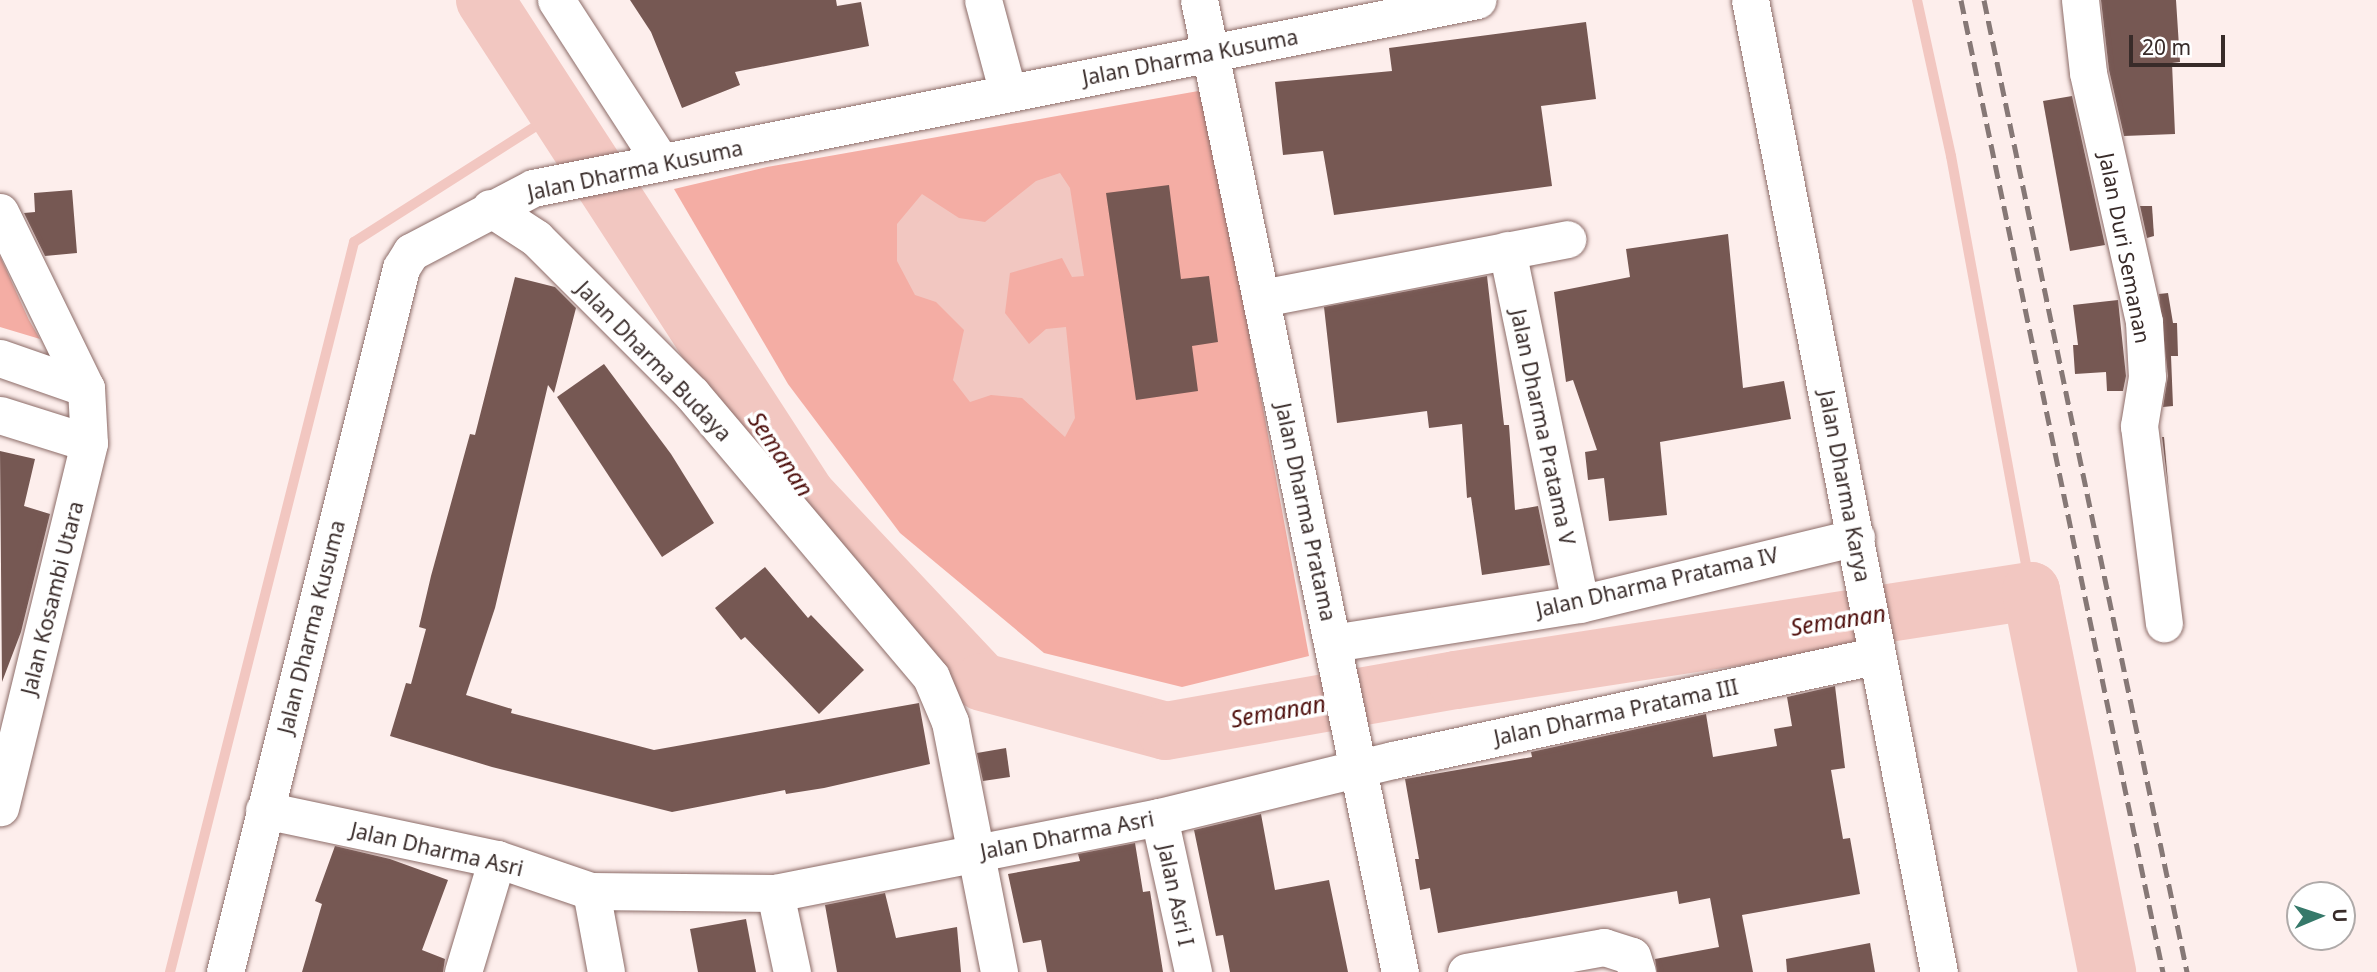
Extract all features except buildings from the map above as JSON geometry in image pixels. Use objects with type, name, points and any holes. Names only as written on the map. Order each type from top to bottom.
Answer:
[{"type":"street","points":[[556,0],[653,164]]},
{"type":"street","points":[[983,0],[1009,93]]},
{"type":"street","name":"Jalan Dharma Pratama","points":[[1199,0],[1400,972]]},
{"type":"street","name":"Jalan Dharma Kusuma","points":[[225,972],[401,268],[411,252],[490,208],[534,188],[1477,0]]},
{"type":"street","name":"Jalan Dharma Karya","points":[[1750,0],[1857,547],[1873,646],[1939,972]]},
{"type":"street","name":"Jalan Duri Semanan","points":[[2080,0],[2088,73],[2144,322],[2147,377],[2139,426],[2164,623]]},
{"type":"street","name":"Jalan Dharma Budaya","points":[[490,208],[536,238],[692,394],[931,677],[950,722],[999,972]]},
{"type":"street","points":[[0,212],[86,388]]},
{"type":"street","points":[[1262,298],[1304,286],[1567,239]]},
{"type":"street","name":"Jalan Dharma Pratama V","points":[[1507,250],[1580,604]]},
{"type":"street","points":[[0,358],[86,388]]},
{"type":"street","name":"Jalan Kosambi Utara","points":[[0,807],[89,443],[86,388]]},
{"type":"street","points":[[0,415],[89,443]]},
{"type":"street","name":"Jalan Dharma Pratama IV","points":[[1334,649],[1580,604],[1857,547]]},
{"type":"street","name":"Jalan Dharma Pratama III","points":[[1357,766],[1873,646]]},
{"type":"street","name":"Jalan Dharma Asri","points":[[264,810],[497,859],[591,891],[775,893],[1159,817],[1357,766]]},
{"type":"street","name":"Jalan Asri I","points":[[1159,817],[1193,972]]},
{"type":"street","points":[[463,972],[497,859]]},
{"type":"street","points":[[591,891],[606,972]]},
{"type":"street","points":[[775,893],[792,972]]},
{"type":"street","points":[[1466,972],[1604,947],[1632,956],[1637,972]]},
{"type":"shaded area","points":[[1204,90],[1309,656],[1182,687],[1044,653],[900,533],[788,384],[674,189],[767,167]]},
{"type":"shaded area","points":[[1060,173],[1070,188],[1084,276],[1072,277],[1062,258],[1010,273],[1005,313],[1029,344],[1046,329],[1066,327],[1075,418],[1065,437],[1022,398],[991,395],[970,402],[953,380],[964,330],[936,302],[915,295],[897,261],[897,224],[922,194],[959,218],[985,222],[1036,181]]},
{"type":"shaded area","points":[[0,256],[29,320],[40,339],[0,327]]},
{"type":"waterway","name":"Semanan","points":[[485,0],[807,496],[982,682],[1166,731],[1456,680],[2031,591],[2107,972]]},
{"type":"waterway","points":[[1917,0],[1951,156],[2031,591]]},
{"type":"waterway","points":[[170,972],[354,242],[558,112]]},
{"type":"railway","points":[[1961,0],[2163,972]]},
{"type":"railway","points":[[1984,0],[2187,972]]}]
